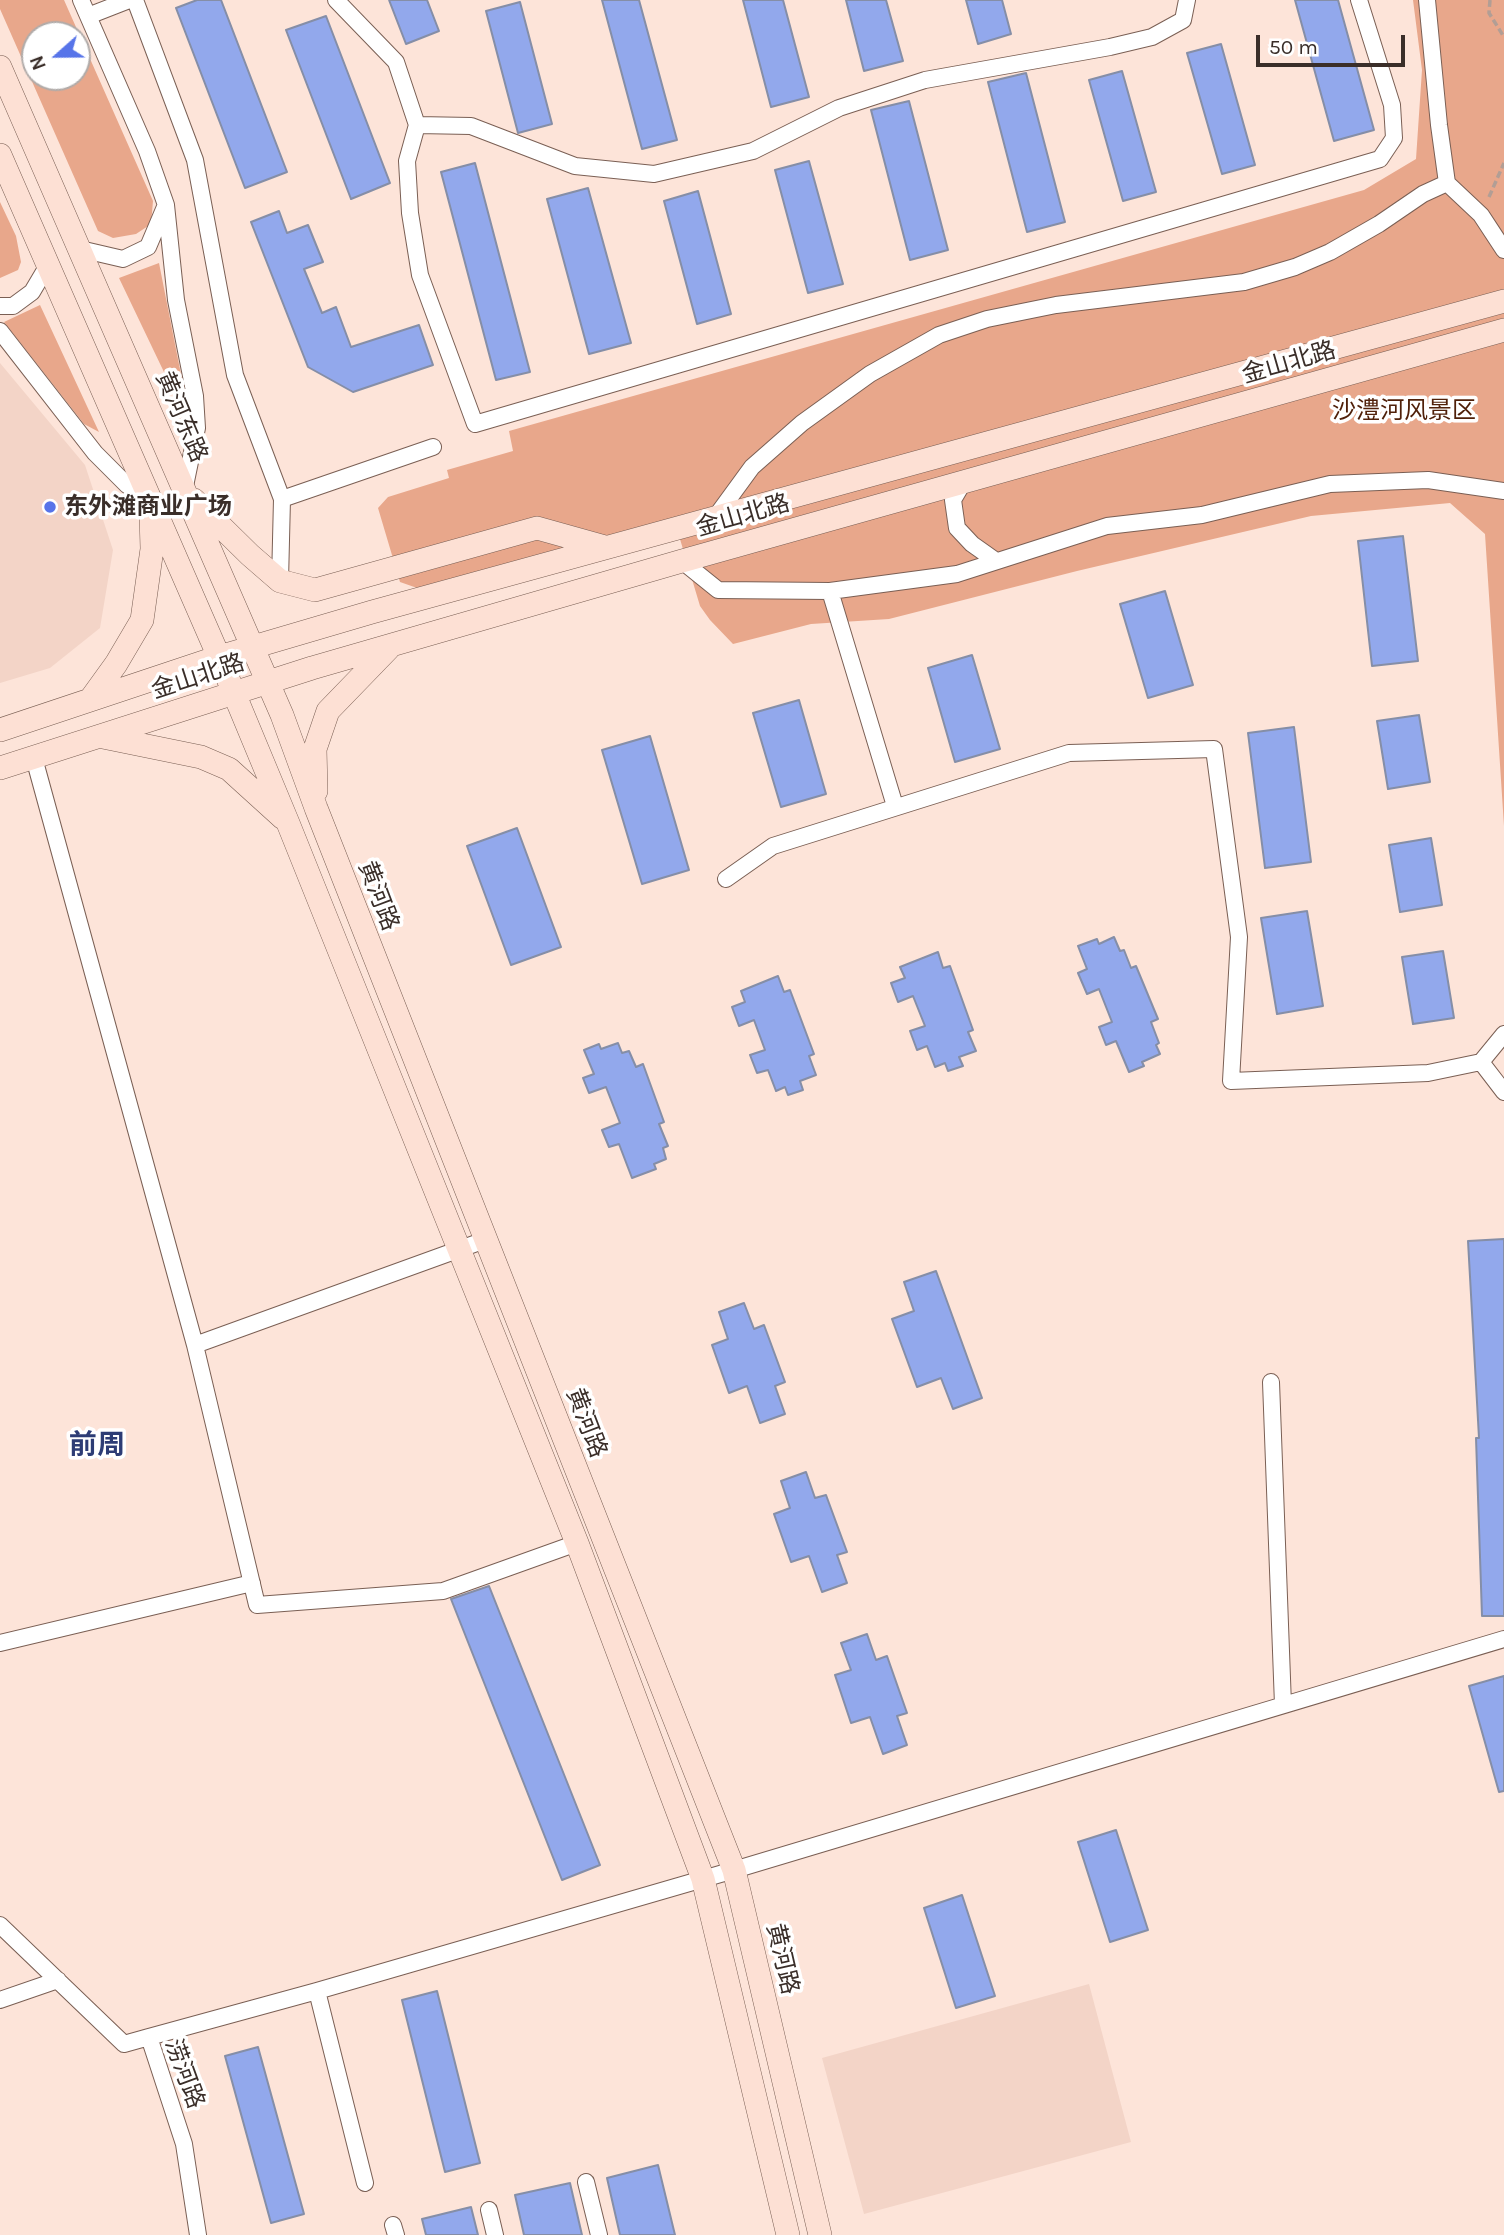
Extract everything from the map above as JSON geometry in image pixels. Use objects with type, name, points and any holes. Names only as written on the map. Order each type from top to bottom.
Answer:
[{"type":"main road","name":"黄河东路","points":[[0,67],[251,647]]},
{"type":"main road","points":[[0,155],[219,657],[577,1543],[703,1879],[788,2235]]},
{"type":"main road","name":"金山北路","points":[[5,726],[251,647],[605,547],[1504,301]]},
{"type":"main road","name":"金山北路","points":[[19,762],[268,682],[682,561],[1504,330]]},
{"type":"main road","points":[[184,491],[280,581],[315,590],[537,528],[605,547]]},
{"type":"main road","points":[[90,700],[116,664],[142,620],[152,549],[150,500]]},
{"type":"main road","name":"黄河路","points":[[251,647],[268,682],[734,1870],[820,2235]]},
{"type":"main road","points":[[316,808],[315,749],[328,711],[390,647]]},
{"type":"main road","points":[[103,737],[201,757],[229,769],[288,823]]},
{"type":"street","points":[[81,0],[147,151],[166,205],[176,300],[195,396],[197,428],[184,491]]},
{"type":"street","points":[[88,16],[129,0]]},
{"type":"street","points":[[135,0],[195,160],[235,375],[282,499],[280,581]]},
{"type":"street","points":[[336,0],[396,62],[417,125],[407,161],[410,213],[420,275],[475,424],[1380,159],[1394,138],[1392,105],[1359,0]]},
{"type":"street","points":[[417,125],[471,126],[575,166],[654,174],[753,151],[839,108],[925,80],[1152,37],[1183,20],[1187,0]]},
{"type":"street","points":[[1423,3],[1447,183],[1481,215],[1504,250]]},
{"type":"street","points":[[714,519],[752,467],[802,423],[870,374],[939,335],[987,319],[1056,305],[1244,282],[1330,252],[1379,224],[1423,194],[1447,183]]},
{"type":"street","points":[[80,249],[123,259],[148,247],[166,205]]},
{"type":"street","points":[[0,306],[13,306],[32,292],[48,265]]},
{"type":"street","points":[[0,331],[95,453],[127,485],[150,500]]},
{"type":"street","points":[[282,499],[433,447]]},
{"type":"street","points":[[682,561],[718,590],[830,591],[957,574],[1107,526],[1202,516],[1330,484],[1428,480],[1504,491]]},
{"type":"street","points":[[962,482],[953,500],[957,528],[972,544],[996,561]]},
{"type":"street","points":[[830,591],[895,807]]},
{"type":"street","points":[[726,879],[773,846],[1069,753],[1214,749],[1239,937],[1231,1081],[1428,1073],[1481,1062],[1504,1034]]},
{"type":"street","points":[[0,779],[19,762],[195,1345],[257,1605],[443,1591],[577,1543]]},
{"type":"street","points":[[1481,1062],[1504,1092]]},
{"type":"street","points":[[195,1345],[485,1240]]},
{"type":"street","points":[[1271,1382],[1283,1705]]},
{"type":"street","points":[[0,1643],[252,1583]]},
{"type":"street","points":[[149,2037],[734,1870],[1504,1639]]},
{"type":"street","name":"涝河路","points":[[0,1925],[124,2045],[149,2037],[184,2144],[198,2235]]},
{"type":"street","points":[[0,2000],[58,1980]]},
{"type":"street","points":[[317,1991],[365,2183]]},
{"type":"street","points":[[586,2182],[599,2235]]},
{"type":"street","points":[[489,2210],[495,2235]]},
{"type":"path","points":[[1490,0],[1489,13],[1504,37]]},
{"type":"path","points":[[1481,215],[1504,163]]},
{"type":"shaded area","name":"东外滩商业广场","points":[[0,363],[85,465],[113,550],[100,628],[50,668],[0,683]]},
{"type":"shaded area","points":[[1089,1984],[1131,2142],[864,2214],[822,2058]]},
{"type":"green space","points":[[0,0],[64,0],[73,21],[21,21],[21,57],[0,9]]},
{"type":"green space","name":"沙澧河风景区","points":[[1413,0],[1504,0],[1504,826],[1485,534],[1450,503],[1311,516],[889,619],[811,624],[733,644],[700,606],[674,519],[420,589],[400,582],[378,508],[388,497],[449,478],[447,470],[513,451],[509,431],[1364,190],[1416,159],[1422,70]]},
{"type":"green space","points":[[91,61],[153,201],[151,224],[136,234],[113,238],[98,231],[36,91],[91,91]]},
{"type":"green space","points":[[0,202],[16,236],[21,262],[18,270],[0,278]]},
{"type":"green space","points":[[159,263],[187,405],[185,416],[119,278]]},
{"type":"green space","points":[[40,305],[99,432],[84,424],[4,322]]},
{"type":"building","points":[[197,0],[221,0],[287,172],[245,188],[176,8]]},
{"type":"building","points":[[389,0],[427,0],[439,31],[406,44]]},
{"type":"building","points":[[602,0],[639,0],[677,140],[642,149]]},
{"type":"building","points":[[743,0],[783,0],[809,97],[771,107]]},
{"type":"building","points":[[846,0],[886,0],[903,61],[864,71]]},
{"type":"building","points":[[966,0],[1002,0],[1011,34],[978,44]]},
{"type":"building","points":[[1295,0],[1338,0],[1374,130],[1334,141]]},
{"type":"building","points":[[520,2],[552,124],[518,133],[486,11]]},
{"type":"building","points":[[326,16],[390,183],[351,199],[286,30]]},
{"type":"building","points":[[1221,44],[1255,165],[1222,174],[1187,53]]},
{"type":"building","points":[[1122,71],[1156,192],[1123,201],[1089,80]]},
{"type":"building","points":[[1026,73],[1065,222],[1027,232],[988,82]]},
{"type":"building","points":[[909,101],[948,250],[910,260],[871,110]]},
{"type":"building","points":[[809,161],[843,284],[808,293],[775,170]]},
{"type":"building","points":[[475,163],[530,372],[496,380],[441,172]]},
{"type":"building","points":[[588,188],[631,343],[589,354],[547,199]]},
{"type":"building","points":[[698,191],[731,314],[697,324],[664,201]]},
{"type":"building","points":[[279,211],[287,233],[308,225],[323,262],[304,269],[322,313],[336,307],[351,347],[419,325],[433,365],[353,392],[308,367],[251,222]]},
{"type":"building","points":[[1403,536],[1418,661],[1372,666],[1358,541]]},
{"type":"building","points":[[1165,591],[1193,685],[1148,698],[1120,604]]},
{"type":"building","points":[[972,655],[1000,749],[955,762],[928,668]]},
{"type":"building","points":[[799,700],[826,794],[781,807],[753,713]]},
{"type":"building","points":[[1419,715],[1430,782],[1388,789],[1377,721]]},
{"type":"building","points":[[1294,727],[1311,862],[1265,868],[1248,733]]},
{"type":"building","points":[[650,736],[689,870],[642,884],[602,750]]},
{"type":"building","points":[[517,828],[561,947],[511,965],[467,846]]},
{"type":"building","points":[[1431,838],[1442,905],[1400,912],[1389,845]]},
{"type":"building","points":[[1307,911],[1323,1006],[1277,1014],[1261,918]]},
{"type":"building","points":[[1114,937],[1120,951],[1124,950],[1131,968],[1136,966],[1158,1019],[1151,1022],[1160,1054],[1142,1062],[1144,1066],[1129,1072],[1116,1041],[1106,1045],[1099,1027],[1112,1022],[1099,989],[1087,994],[1078,973],[1087,969],[1078,946],[1097,939],[1099,944]]},
{"type":"building","points":[[1443,951],[1454,1018],[1413,1024],[1402,957]]},
{"type":"building","points":[[938,952],[943,968],[950,966],[973,1030],[968,1032],[976,1051],[959,1057],[963,1066],[948,1071],[945,1063],[935,1067],[927,1046],[917,1050],[910,1031],[925,1026],[913,996],[898,1002],[891,983],[905,978],[900,967]]},
{"type":"building","points":[[778,976],[784,992],[790,990],[814,1054],[809,1056],[816,1075],[800,1081],[803,1090],[788,1095],[785,1087],[776,1091],[768,1070],[757,1073],[750,1055],[765,1050],[754,1020],[739,1026],[732,1007],[745,1002],[741,991]]},
{"type":"building","points":[[618,1043],[622,1053],[629,1051],[636,1067],[643,1064],[664,1122],[659,1124],[668,1146],[663,1148],[666,1159],[654,1164],[656,1169],[632,1178],[619,1144],[609,1147],[602,1130],[620,1123],[606,1087],[589,1093],[583,1078],[594,1074],[584,1050],[599,1044],[601,1049]]},
{"type":"building","points":[[1504,1239],[1504,1616],[1482,1616],[1476,1438],[1479,1438],[1468,1241]]},
{"type":"building","points":[[936,1271],[982,1398],[953,1409],[941,1378],[917,1387],[892,1319],[914,1311],[904,1282]]},
{"type":"building","points":[[744,1303],[754,1329],[764,1325],[785,1382],[775,1386],[785,1414],[760,1423],[747,1386],[729,1393],[712,1345],[728,1339],[719,1312]]},
{"type":"building","points":[[806,1472],[815,1498],[826,1495],[847,1552],[837,1555],[847,1583],[822,1592],[809,1556],[791,1562],[774,1514],[790,1508],[781,1481]]},
{"type":"building","points":[[489,1586],[600,1865],[562,1880],[451,1599]]},
{"type":"building","points":[[867,1634],[876,1660],[887,1656],[907,1713],[897,1716],[907,1745],[883,1754],[870,1717],[851,1723],[835,1675],[851,1670],[841,1643]]},
{"type":"building","points":[[1504,1676],[1504,1791],[1499,1792],[1469,1686]]},
{"type":"building","points":[[1116,1830],[1148,1930],[1110,1942],[1078,1842]]},
{"type":"building","points":[[962,1895],[995,1996],[956,2008],[924,1908]]},
{"type":"building","points":[[437,1991],[480,2163],[445,2172],[402,2000]]},
{"type":"building","points":[[258,2047],[304,2214],[271,2223],[225,2056]]},
{"type":"building","points":[[658,2165],[675,2235],[620,2235],[607,2178]]},
{"type":"building","points":[[570,2183],[582,2235],[524,2235],[515,2195]]},
{"type":"building","points":[[471,2207],[478,2235],[426,2235],[422,2219]]},
{"type":"place","name":"东外滩商业广场","points":[[50,507]]},
{"type":"district","name":"前周","points":[[97,1446]]}]
